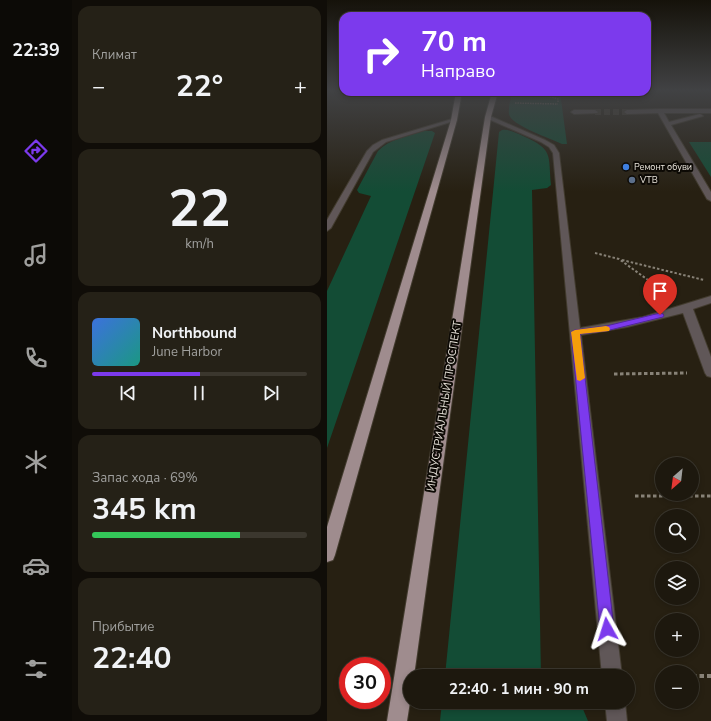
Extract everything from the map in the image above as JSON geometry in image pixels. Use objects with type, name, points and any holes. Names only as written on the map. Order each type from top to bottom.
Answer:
[{"type":"main road","points":[[327,555],[453,125]]},
{"type":"main road","name":"ИНДУСТРИАЛЬНЫЙ ПРОСПЕКТ","points":[[397,721],[487,125]]},
{"type":"street","points":[[327,228],[370,151],[375,146],[384,141],[439,125]]},
{"type":"street","points":[[506,125],[552,146],[556,153],[611,669]]},
{"type":"street","points":[[668,125],[711,199]]},
{"type":"street","points":[[575,332],[606,329],[687,309],[711,299]]},
{"type":"street","points":[[687,309],[711,373]]},
{"type":"street","points":[[616,709],[617,721]]},
{"type":"path","points":[[595,253],[707,281]]},
{"type":"path","points":[[619,259],[687,309]]},
{"type":"path","points":[[614,374],[711,373]]},
{"type":"path","points":[[635,496],[711,496]]},
{"type":"path","points":[[699,676],[711,676]]},
{"type":"green space","points":[[519,125],[564,125],[567,144],[562,144]]},
{"type":"green space","points":[[502,130],[507,130],[540,145],[545,149],[550,166],[551,185],[547,188],[532,190],[541,669],[446,669],[499,132]]},
{"type":"green space","points":[[424,131],[432,131],[435,133],[327,448],[327,291],[371,196],[359,193],[357,190],[378,151],[399,138]]},
{"type":"green space","points":[[689,142],[711,142],[711,177]]},
{"type":"green space","points":[[441,709],[583,709],[588,721],[440,721]]},
{"type":"slow traffic","points":[[580,378],[575,332],[606,329]]},
{"type":"place","name":"Ремонт обуви","points":[[626,167]]},
{"type":"place","name":"VTB","points":[[632,180]]},
{"type":"route","points":[[607,629],[575,332],[606,329],[660,315]]}]
